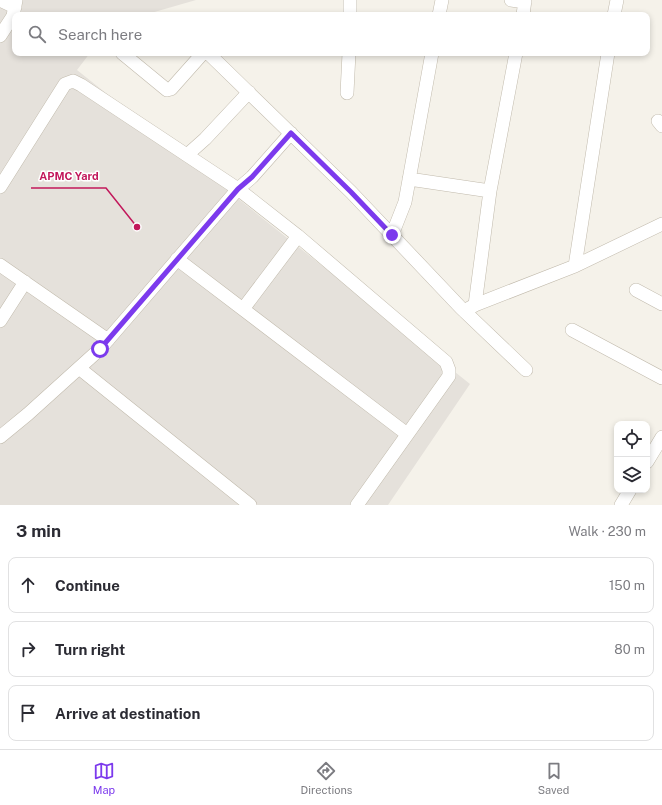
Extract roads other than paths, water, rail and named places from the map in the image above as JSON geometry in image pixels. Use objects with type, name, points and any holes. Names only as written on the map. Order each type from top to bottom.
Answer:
[{"type":"street","points":[[0,0],[16,4]]},
{"type":"street","points":[[350,0],[350,12]]},
{"type":"street","points":[[440,12],[442,0]]},
{"type":"street","points":[[510,0],[524,6]]},
{"type":"street","points":[[615,12],[617,0]]},
{"type":"street","points":[[0,36],[12,18]]},
{"type":"street","points":[[126,56],[167,90],[171,89],[200,56]]},
{"type":"street","points":[[211,56],[351,192],[392,235],[469,308],[526,370]]},
{"type":"street","points":[[348,93],[349,56]]},
{"type":"street","points":[[392,235],[405,202],[431,56]]},
{"type":"street","points":[[469,308],[515,56]]},
{"type":"street","points":[[575,266],[608,56]]},
{"type":"street","points":[[0,186],[65,84],[73,81],[238,189],[298,236],[446,362],[449,370],[449,376],[357,505]]},
{"type":"street","points":[[187,155],[205,139],[249,92]]},
{"type":"street","points":[[0,437],[28,414],[100,349],[238,189],[252,177],[291,133]]},
{"type":"street","points":[[409,179],[490,191]]},
{"type":"street","points":[[469,308],[575,266],[662,224]]},
{"type":"street","points":[[243,309],[298,236]]},
{"type":"street","points":[[177,259],[407,434]]},
{"type":"street","points":[[0,265],[108,340]]},
{"type":"street","points":[[0,321],[25,282]]},
{"type":"street","points":[[636,290],[662,304]]},
{"type":"street","points":[[572,330],[662,378]]},
{"type":"street","points":[[79,368],[250,505]]},
{"type":"street","points":[[650,457],[662,436]]},
{"type":"street","points":[[621,505],[628,493]]},
{"type":"place","name":"APMC Yard","points":[[137,227]]}]
